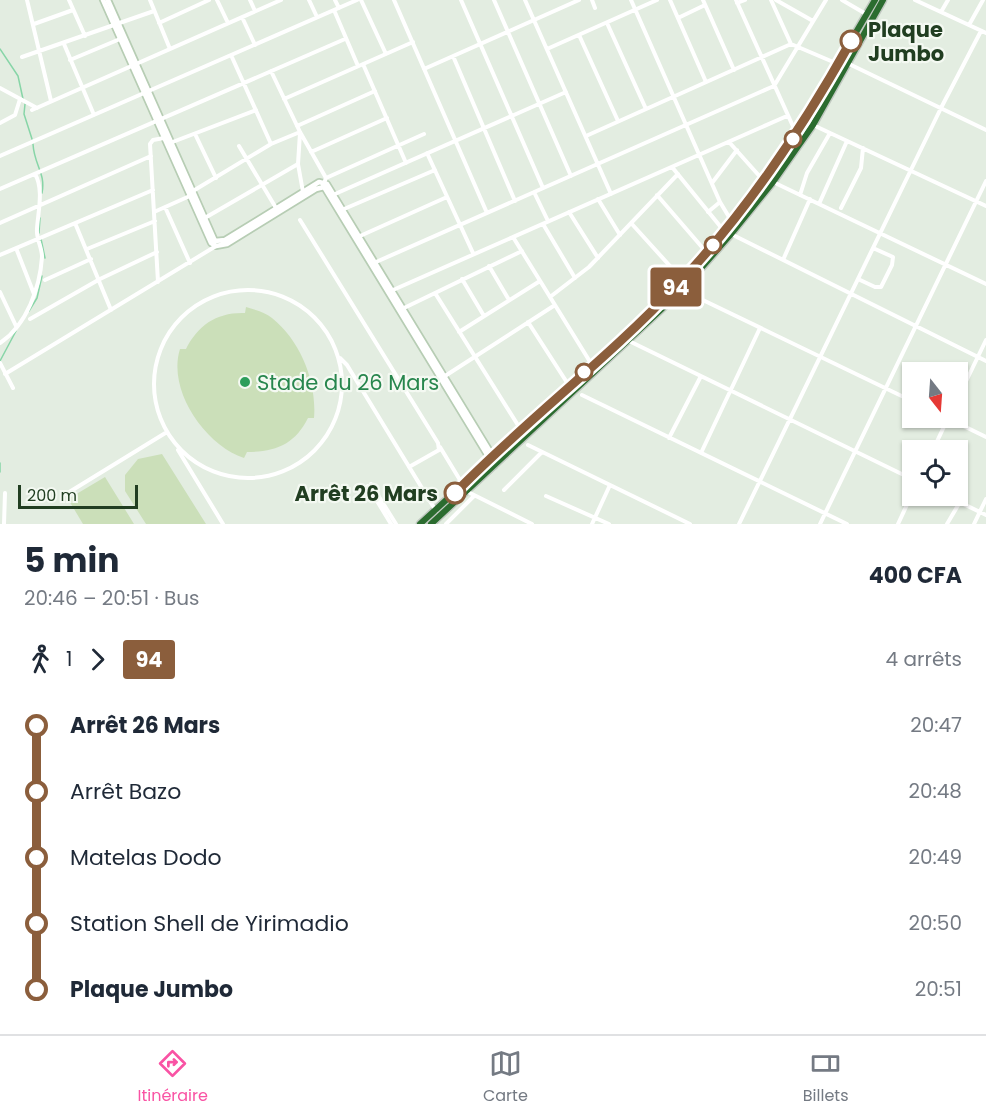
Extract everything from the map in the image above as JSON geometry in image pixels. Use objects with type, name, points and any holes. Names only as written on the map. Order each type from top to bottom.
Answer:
[{"type":"highway","points":[[420,524],[468,492],[682,290],[773,182],[813,125],[875,0]]},
{"type":"highway","points":[[431,524],[463,485],[676,287],[707,253],[764,180],[796,134],[883,0]]},
{"type":"street","points":[[27,0],[51,101]]},
{"type":"street","points":[[69,0],[85,36]]},
{"type":"street","points":[[103,0],[116,24],[203,219],[217,244]]},
{"type":"street","points":[[108,0],[120,39],[134,65]]},
{"type":"street","points":[[150,0],[170,49]]},
{"type":"street","points":[[159,23],[209,0]]},
{"type":"street","points":[[217,0],[228,23]]},
{"type":"street","points":[[250,0],[255,11]]},
{"type":"street","points":[[32,111],[281,0]]},
{"type":"street","points":[[309,0],[317,17]]},
{"type":"street","points":[[335,0],[339,8]]},
{"type":"street","points":[[0,156],[359,0],[386,54]]},
{"type":"street","points":[[394,0],[488,213]]},
{"type":"street","points":[[460,0],[543,188]]},
{"type":"street","points":[[494,0],[571,176]]},
{"type":"street","points":[[525,0],[611,194]]},
{"type":"street","points":[[424,69],[579,0]]},
{"type":"street","points":[[592,0],[595,8]]},
{"type":"street","points":[[631,0],[720,202],[732,222]]},
{"type":"street","points":[[547,49],[657,0]]},
{"type":"street","points":[[670,0],[706,82]]},
{"type":"street","points":[[745,0],[736,2],[796,134]]},
{"type":"street","points":[[771,0],[791,44],[843,64],[986,130]]},
{"type":"street","points":[[776,0],[813,21]]},
{"type":"street","points":[[376,262],[774,86],[826,0]]},
{"type":"street","points":[[842,0],[867,14]]},
{"type":"street","points":[[740,524],[941,108],[984,32],[915,0]]},
{"type":"street","points":[[941,12],[948,0]]},
{"type":"street","points":[[969,25],[983,0]]},
{"type":"street","points":[[678,18],[704,2],[734,70]]},
{"type":"street","points":[[34,24],[73,10]]},
{"type":"street","points":[[334,10],[345,39],[375,91],[406,163]]},
{"type":"street","points":[[22,57],[154,11]]},
{"type":"street","points":[[243,17],[255,45]]},
{"type":"street","points":[[607,22],[646,109]]},
{"type":"street","points":[[579,35],[618,122]]},
{"type":"street","points":[[70,60],[120,39]]},
{"type":"street","points":[[0,189],[345,39]]},
{"type":"street","points":[[284,99],[413,42]]},
{"type":"street","points":[[64,44],[94,115]]},
{"type":"street","points":[[586,136],[791,44]]},
{"type":"street","points":[[231,55],[271,144]]},
{"type":"street","points":[[453,56],[515,201]]},
{"type":"street","points":[[271,72],[325,182],[496,464]]},
{"type":"street","points":[[0,88],[37,108]]},
{"type":"street","points":[[297,126],[375,91]]},
{"type":"street","points":[[335,194],[566,92]]},
{"type":"street","points":[[0,123],[15,115],[21,99]]},
{"type":"street","points":[[169,144],[256,110]]},
{"type":"street","points":[[393,290],[787,116]]},
{"type":"street","points":[[311,152],[387,118]]},
{"type":"street","points":[[158,120],[164,138],[169,144]]},
{"type":"street","points":[[813,125],[986,206]]},
{"type":"street","points":[[154,212],[192,194],[271,144],[300,132]]},
{"type":"street","points":[[300,132],[298,164],[303,192]]},
{"type":"street","points":[[800,195],[807,173],[830,133]]},
{"type":"street","points":[[5,374],[303,192],[424,134]]},
{"type":"street","points":[[196,135],[216,178]]},
{"type":"street","points":[[158,282],[151,141],[164,138]]},
{"type":"street","points":[[819,204],[847,141]]},
{"type":"street","points":[[729,142],[764,180]]},
{"type":"street","points":[[239,146],[276,208]]},
{"type":"street","points":[[841,208],[861,168],[863,148]]},
{"type":"street","points":[[712,183],[737,150]]},
{"type":"street","points":[[427,153],[473,253]]},
{"type":"street","points":[[0,223],[151,156]]},
{"type":"street","points":[[203,219],[298,164]]},
{"type":"street","points":[[672,167],[724,231]]},
{"type":"street","points":[[344,209],[435,170]]},
{"type":"street","points":[[0,343],[16,326],[39,285],[42,253],[36,239],[39,172]]},
{"type":"street","points":[[550,297],[598,258],[678,174]]},
{"type":"street","points":[[820,524],[986,181]]},
{"type":"street","points":[[325,182],[335,194],[445,376],[491,458]]},
{"type":"street","points":[[217,244],[227,244],[325,182]]},
{"type":"street","points":[[773,182],[986,284]]},
{"type":"street","points":[[0,255],[153,190]]},
{"type":"street","points":[[534,192],[548,221]]},
{"type":"street","points":[[657,195],[707,253]]},
{"type":"street","points":[[360,236],[447,196]]},
{"type":"street","points":[[598,199],[620,235]]},
{"type":"street","points":[[783,260],[810,199]]},
{"type":"street","points":[[708,212],[720,202]]},
{"type":"street","points":[[165,207],[190,263]]},
{"type":"street","points":[[569,212],[598,258]]},
{"type":"street","points":[[300,220],[463,485]]},
{"type":"street","points":[[87,249],[155,221]]},
{"type":"street","points":[[75,223],[111,310]]},
{"type":"street","points":[[631,223],[679,276]]},
{"type":"street","points":[[543,224],[575,278]]},
{"type":"street","points":[[735,236],[986,361]]},
{"type":"street","points":[[513,237],[592,365]]},
{"type":"street","points":[[16,248],[34,294]]},
{"type":"street","points":[[858,279],[875,287],[881,287],[892,265],[893,257],[873,248]]},
{"type":"street","points":[[404,308],[522,251]]},
{"type":"street","points":[[30,320],[100,279],[157,252]]},
{"type":"street","points":[[45,280],[91,259]]},
{"type":"street","points":[[489,266],[509,300]]},
{"type":"street","points":[[462,279],[484,316]]},
{"type":"street","points":[[459,332],[540,280]]},
{"type":"street","points":[[223,524],[167,432],[155,398],[157,359],[166,339],[179,320],[209,298],[244,290],[266,292],[286,298],[317,320],[338,357],[347,365],[439,513]]},
{"type":"street","points":[[682,290],[902,396]]},
{"type":"street","points":[[0,292],[16,326]]},
{"type":"street","points":[[435,293],[521,430]]},
{"type":"street","points":[[445,376],[555,305]]},
{"type":"street","points":[[528,322],[566,381]]},
{"type":"street","points":[[701,453],[760,328]]},
{"type":"street","points":[[968,377],[986,340]]},
{"type":"street","points":[[629,341],[902,474]]},
{"type":"street","points":[[171,438],[192,459],[216,472],[255,477],[287,470],[318,446],[335,420],[341,397],[338,357]]},
{"type":"street","points":[[1,364],[13,388]]},
{"type":"street","points":[[669,438],[701,376]]},
{"type":"street","points":[[582,395],[847,524]]},
{"type":"street","points":[[968,428],[986,437]]},
{"type":"street","points":[[66,494],[167,432]]},
{"type":"street","points":[[409,467],[439,450],[438,443]]},
{"type":"street","points":[[528,445],[690,524]]},
{"type":"street","points":[[504,490],[542,452]]},
{"type":"street","points":[[370,485],[394,524]]},
{"type":"street","points":[[592,524],[610,485]]},
{"type":"street","points":[[468,492],[532,524]]},
{"type":"street","points":[[4,524],[5,493]]},
{"type":"street","points":[[446,524],[474,496]]},
{"type":"street","points":[[546,496],[609,524]]},
{"type":"street","points":[[974,524],[986,499]]},
{"type":"street","points":[[898,524],[906,506]]},
{"type":"street","points":[[947,524],[958,506]]},
{"type":"street","points":[[968,506],[986,515]]},
{"type":"green space","name":"Stade du 26 Mars","points":[[246,307],[269,316],[282,327],[299,351],[310,377],[314,418],[308,418],[297,434],[284,445],[257,452],[247,452],[244,458],[216,441],[192,414],[179,382],[177,365],[180,349],[186,349],[196,333],[203,327],[226,315],[245,313]]},
{"type":"green space","points":[[162,454],[206,524],[146,524],[125,491],[125,475],[138,459]]},
{"type":"green space","points":[[105,477],[134,524],[83,524],[68,499]]},
{"type":"waterway","points":[[0,49],[18,76],[23,99]]},
{"type":"waterway","points":[[25,104],[24,114],[32,139]]},
{"type":"waterway","points":[[33,144],[41,174],[42,193]]},
{"type":"waterway","points":[[39,233],[40,218]]},
{"type":"waterway","points":[[41,239],[45,258]]},
{"type":"waterway","points":[[29,311],[37,298],[42,276]]},
{"type":"waterway","points":[[0,361],[16,331]]},
{"type":"waterway","points":[[0,463],[0,472]]},
{"type":"bus line","name":"94","points":[[455,493],[492,456],[676,287],[707,253],[764,180],[796,134],[851,41]]},
{"type":"place","name":"Plaque Jumbo","points":[[851,41]]},
{"type":"place","name":"Stade du 26 Mars","points":[[245,382]]},
{"type":"place","name":"Arrêt 26 Mars","points":[[455,493]]}]
